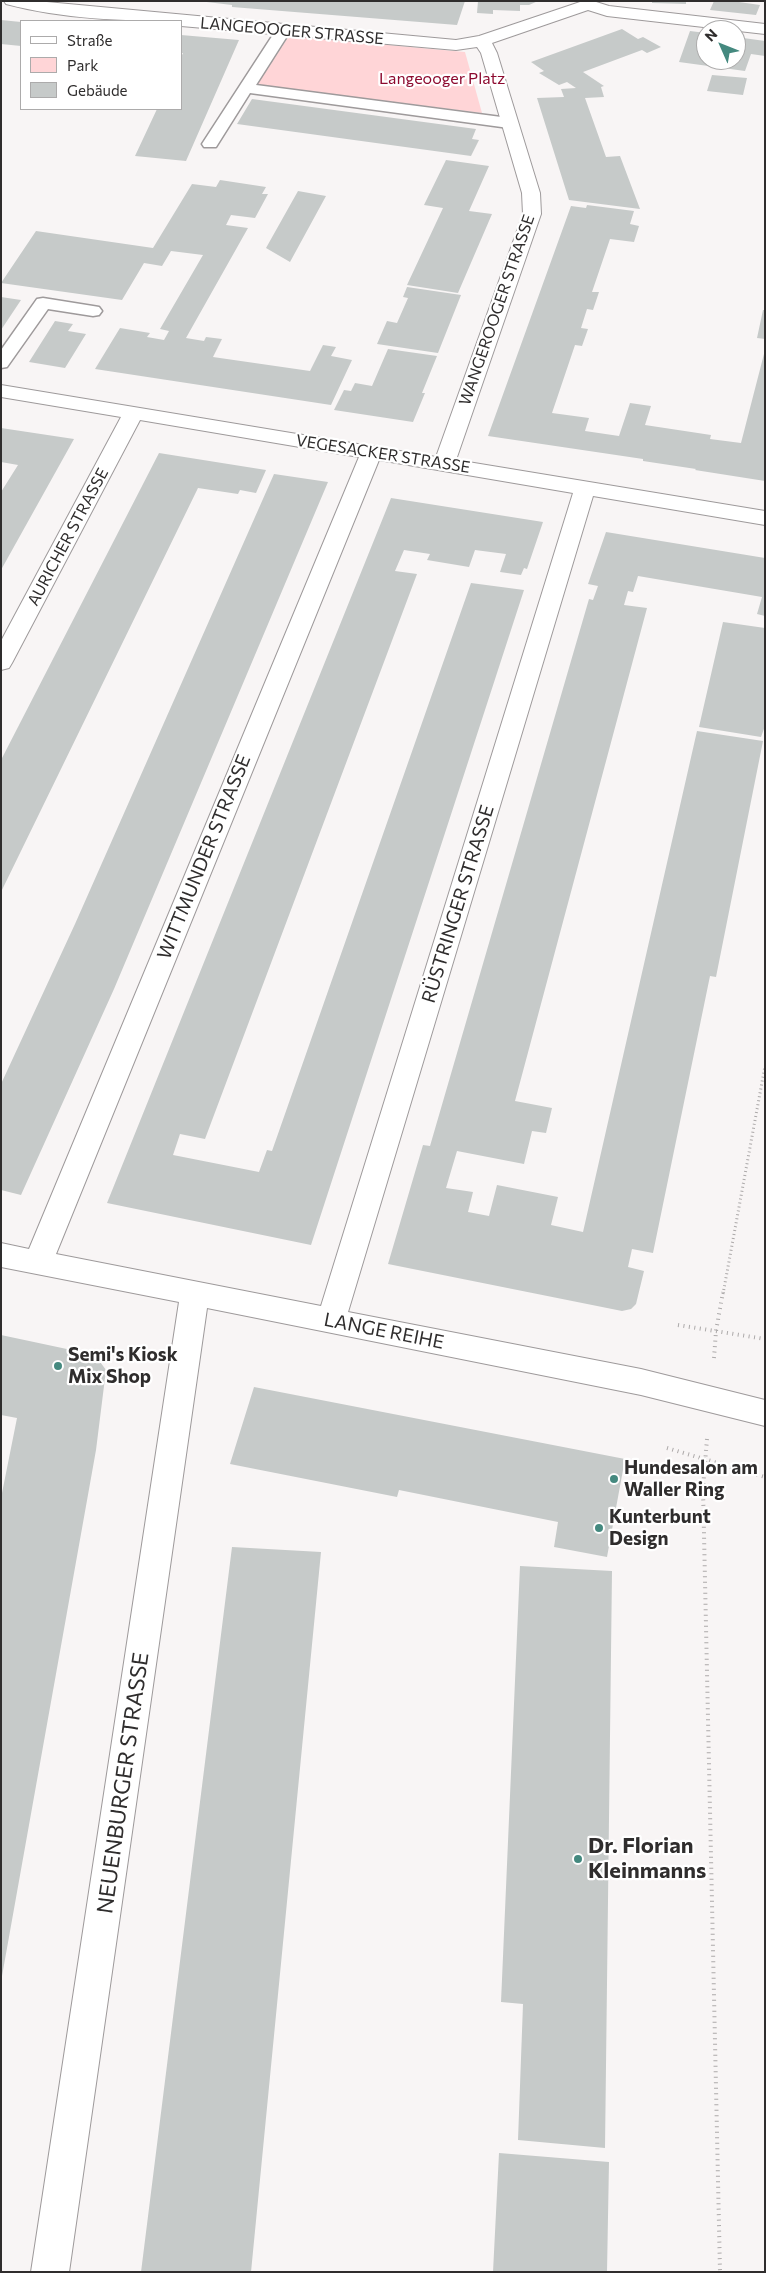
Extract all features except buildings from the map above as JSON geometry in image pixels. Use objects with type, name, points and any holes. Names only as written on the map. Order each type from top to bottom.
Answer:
[{"type":"street","name":"LANGEOOGER STRASSE","points":[[12,1],[48,9],[171,20]]},
{"type":"street","name":"LANGEOOGER STRASSE","points":[[182,21],[456,44],[482,41],[588,3]]},
{"type":"street","points":[[588,3],[607,11],[765,29]]},
{"type":"street","name":"WANGEROOGER STRASSE","points":[[444,464],[532,214],[531,193],[489,53],[482,41]]},
{"type":"street","name":"VEGESACKER STRASSE","points":[[1,390],[765,518]]},
{"type":"street","name":"AURICHER STRASSE","points":[[1,663],[134,412]]},
{"type":"street","name":"WITTMUNDER STRASSE","points":[[38,1262],[371,453]]},
{"type":"street","name":"RÜSTRINGER STRASSE","points":[[331,1321],[585,488]]},
{"type":"street","name":"LANGE REIHE","points":[[1,1255],[641,1382],[765,1414]]},
{"type":"street","name":"NEUENBURGER STRASSE","points":[[50,2272],[195,1294]]},
{"type":"lane","points":[[210,144],[283,30]]},
{"type":"lane","points":[[245,88],[509,123]]},
{"type":"lane","points":[[1,363],[43,303],[93,311]]},
{"type":"path","points":[[720,2272],[703,1488],[716,1331],[765,1066]]},
{"type":"path","points":[[678,1325],[765,1339]]},
{"type":"path","points":[[667,1448],[765,1477]]},
{"type":"green space","name":"Langeooger Platz","points":[[289,36],[465,52],[482,113],[257,85]]},
{"type":"place","name":"Semi's Kiosk Mix Shop","points":[[58,1366]]},
{"type":"place","name":"Hundesalon am Waller Ring","points":[[614,1479]]},
{"type":"place","name":"Kunterbunt Design","points":[[599,1528]]},
{"type":"place","name":"Dr. Florian Kleinmanns","points":[[578,1859]]}]
